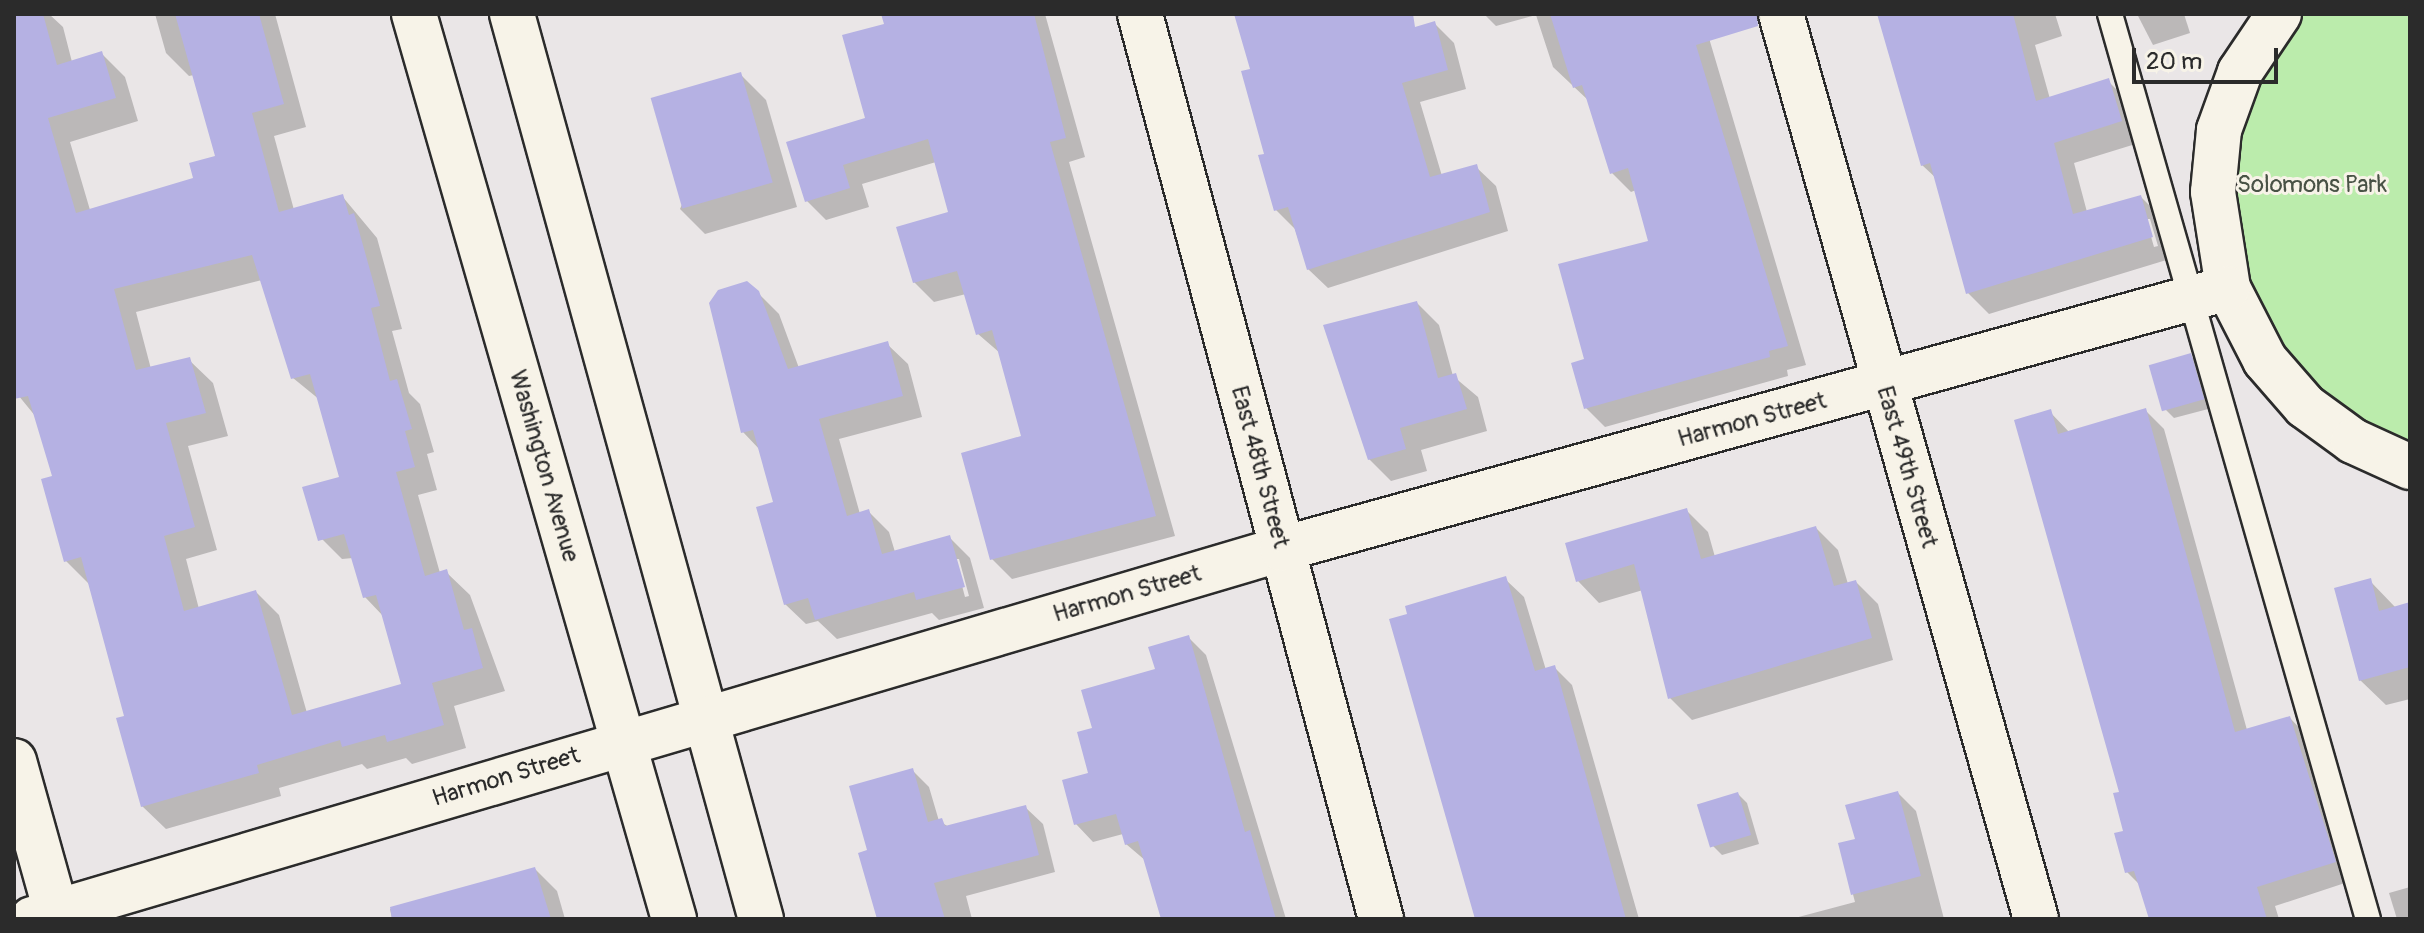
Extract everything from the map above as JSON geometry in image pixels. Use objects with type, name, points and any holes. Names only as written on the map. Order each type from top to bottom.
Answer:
[{"type":"street","name":"Washington Avenue","points":[[414,14],[674,919]]},
{"type":"street","points":[[512,14],[703,718],[761,919]]},
{"type":"street","name":"East 48th Street","points":[[1140,14],[1381,919]]},
{"type":"street","name":"East 49th Street","points":[[1781,14],[1883,385],[2036,919]]},
{"type":"street","points":[[2279,14],[2240,72],[2219,130],[2209,293],[2305,406],[2353,441],[2410,467]]},
{"type":"street","name":"Harmon Street","points":[[48,916],[703,718],[1282,549],[2209,293]]},
{"type":"street","points":[[14,761],[48,916]]},
{"type":"lane","points":[[2110,14],[2209,293],[2368,919]]},
{"type":"green space","name":"Solomons Park","points":[[2279,14],[2410,14],[2410,467],[2265,360],[2213,192]]},
{"type":"building","points":[[14,14],[43,14],[57,65],[102,51],[116,98],[48,118],[76,213],[193,178],[189,163],[215,156],[175,14],[259,14],[284,104],[252,113],[279,212],[343,194],[349,215],[354,213],[380,306],[371,308],[390,381],[397,379],[412,429],[405,431],[415,467],[396,472],[425,576],[447,569],[464,630],[472,628],[483,668],[432,683],[444,725],[387,742],[385,735],[342,747],[340,740],[257,765],[259,773],[141,807],[116,718],[124,716],[81,557],[64,562],[41,479],[52,476],[28,396],[14,399]],"holes":[[[252,255],[291,379],[310,374],[339,477],[302,487],[318,541],[344,534],[363,598],[376,595],[401,684],[292,715],[256,590],[184,611],[164,536],[195,527],[166,423],[206,413],[190,357],[136,370],[114,289]]]},
{"type":"building","points":[[881,14],[1034,14],[1066,138],[1050,142],[1156,516],[990,560],[961,453],[1021,436],[992,330],[976,335],[957,271],[913,283],[896,227],[948,212],[928,139],[843,165],[850,188],[805,202],[786,142],[865,118],[842,35],[884,24]]},
{"type":"building","points":[[1234,14],[1413,14],[1415,27],[1435,21],[1448,70],[1402,83],[1430,177],[1477,164],[1490,212],[1307,270],[1288,207],[1274,211],[1258,155],[1264,154],[1241,71],[1250,69]]},
{"type":"building","points":[[1550,14],[1757,14],[1758,26],[1696,45],[1788,346],[1769,351],[1770,357],[1584,409],[1571,363],[1584,359],[1558,264],[1648,241],[1628,168],[1610,174],[1582,85],[1573,88]]},
{"type":"building","points":[[1877,14],[2013,14],[2036,101],[2109,78],[2122,121],[2054,143],[2073,214],[2141,195],[2153,237],[1966,294],[1930,163],[1921,166]]},
{"type":"building","points":[[741,72],[773,183],[682,208],[651,98]]},
{"type":"building","points":[[747,281],[759,291],[788,369],[888,341],[903,396],[819,419],[847,516],[869,509],[882,554],[950,535],[965,587],[916,600],[914,592],[815,620],[808,598],[784,605],[756,507],[773,502],[753,430],[741,433],[709,303],[718,290]]},
{"type":"building","points":[[1417,301],[1438,378],[1456,373],[1467,409],[1400,428],[1406,449],[1368,460],[1323,325]]},
{"type":"building","points":[[2191,353],[2204,399],[2162,411],[2149,365]]},
{"type":"building","points":[[2146,408],[2235,732],[2290,716],[2336,862],[2257,887],[2267,919],[2149,919],[2134,871],[2125,873],[2114,833],[2123,831],[2113,793],[2119,792],[2014,420],[2051,409],[2058,434]]},
{"type":"building","points":[[1687,508],[1701,559],[1816,526],[1834,586],[1856,580],[1872,638],[1668,699],[1634,564],[1576,582],[1565,543]]},
{"type":"building","points":[[1506,576],[1535,671],[1555,665],[1626,919],[1475,919],[1389,619],[1407,614],[1405,606]]},
{"type":"building","points":[[2371,578],[2379,611],[2410,602],[2410,667],[2359,681],[2334,588]]},
{"type":"building","points":[[1189,635],[1245,832],[1250,830],[1276,919],[1161,919],[1138,841],[1125,845],[1116,814],[1074,825],[1062,780],[1088,773],[1077,732],[1092,728],[1081,690],[1155,669],[1148,647]]},
{"type":"building","points":[[913,768],[928,822],[942,818],[945,826],[1026,805],[1039,855],[934,883],[945,919],[877,919],[858,853],[867,850],[849,786]]},
{"type":"building","points":[[1898,791],[1921,876],[1851,895],[1838,843],[1855,839],[1845,805]]},
{"type":"building","points":[[1738,792],[1751,835],[1710,848],[1697,805]]},
{"type":"building","points":[[535,867],[551,919],[392,919],[390,907]]}]
